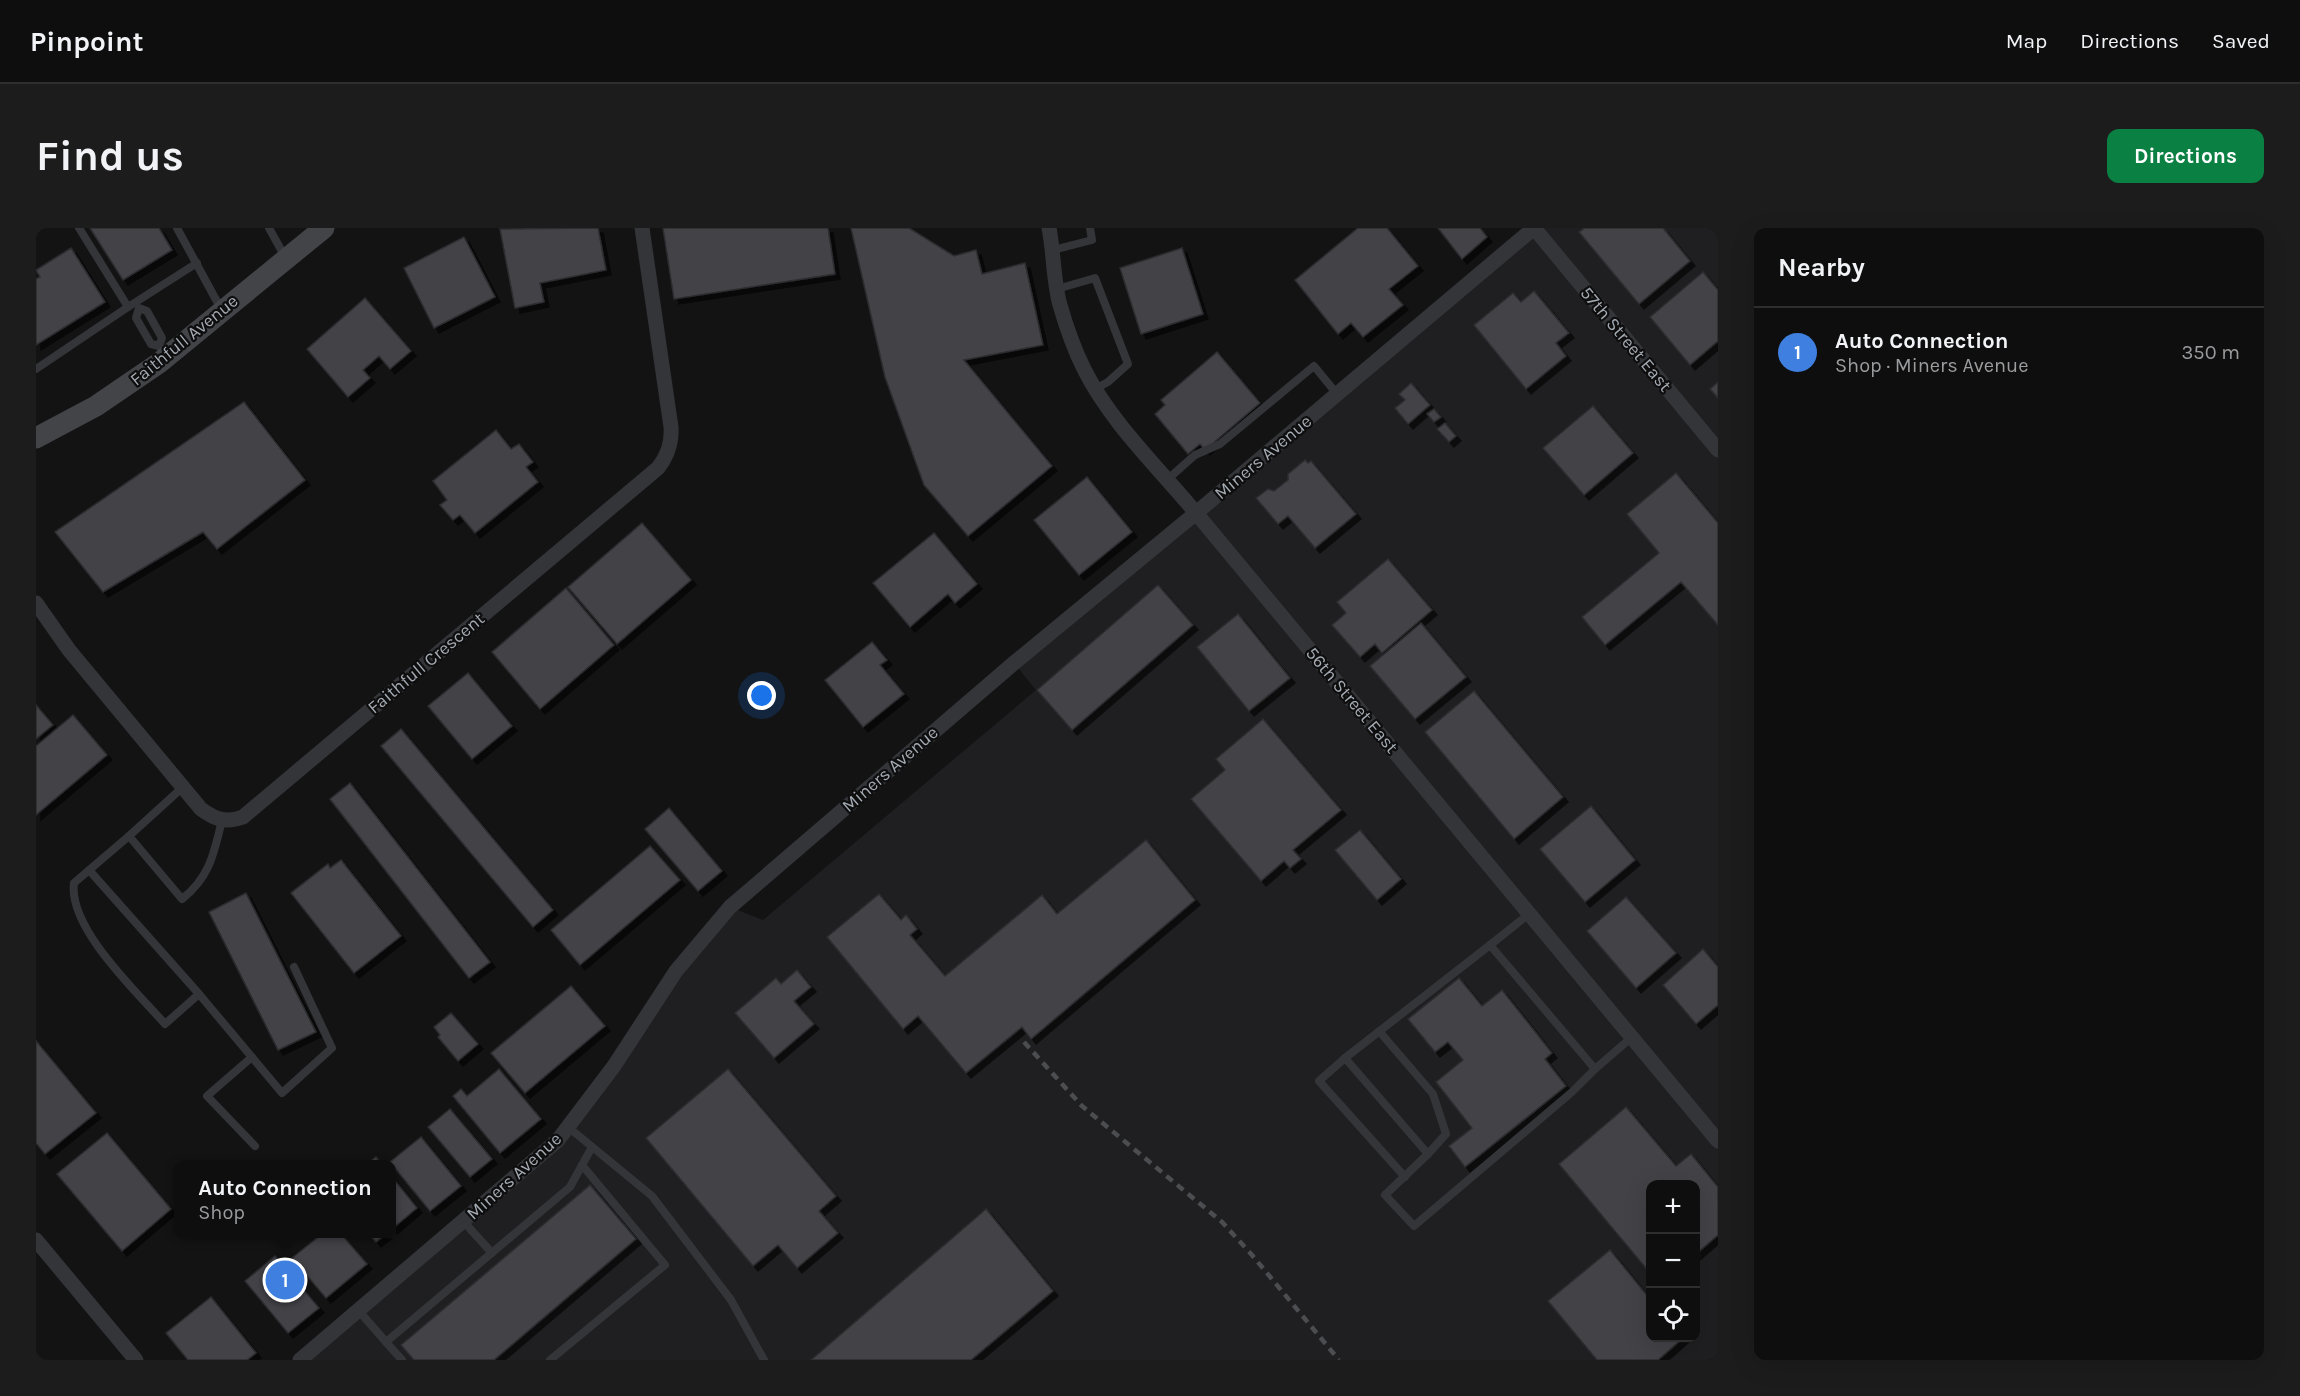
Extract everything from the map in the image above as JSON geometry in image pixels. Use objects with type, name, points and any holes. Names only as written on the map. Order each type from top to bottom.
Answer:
[{"type":"street","name":"Faithfull Avenue","points":[[36,438],[96,406],[163,351],[222,310],[324,228]]},
{"type":"street","name":"Faithfull Crescent","points":[[222,820],[243,817],[649,476],[665,459],[670,448],[671,426],[642,228]]},
{"type":"street","name":"56th Street East","points":[[1049,228],[1057,289],[1070,335],[1095,389],[1124,430],[1168,479],[1718,1141]]},
{"type":"street","name":"Miners Avenue","points":[[300,1360],[558,1140],[614,1066],[676,971],[730,907],[1014,663],[1534,228]]},
{"type":"street","name":"57th Street East","points":[[1534,228],[1718,450]]},
{"type":"street","points":[[36,603],[69,650],[201,809],[222,820]]},
{"type":"street","points":[[36,1240],[136,1360]]},
{"type":"lane","points":[[79,228],[134,306],[136,318],[151,344],[163,351]]},
{"type":"lane","points":[[177,228],[222,310]]},
{"type":"lane","points":[[269,228],[285,258]]},
{"type":"lane","points":[[1053,250],[1092,240],[1090,228]]},
{"type":"lane","points":[[36,369],[197,263]]},
{"type":"lane","points":[[1057,289],[1095,278],[1128,364],[1095,389]]},
{"type":"lane","points":[[134,306],[147,310],[162,338],[163,351]]},
{"type":"lane","points":[[1168,479],[1196,455],[1220,444],[1314,366],[1337,394]]},
{"type":"lane","points":[[183,788],[74,883],[72,894],[77,912],[101,951],[165,1024],[199,994]]},
{"type":"lane","points":[[129,836],[183,899],[197,888],[214,856],[222,820]]},
{"type":"lane","points":[[89,870],[199,994],[282,1093],[332,1048],[294,967]]},
{"type":"lane","points":[[1405,1177],[1319,1081],[1345,1058],[1529,914]]},
{"type":"lane","points":[[1490,945],[1595,1069]]},
{"type":"lane","points":[[1379,1031],[1433,1094],[1446,1134],[1385,1196],[1414,1226],[1572,1092],[1632,1037]]},
{"type":"lane","points":[[252,1057],[207,1096],[255,1146]]},
{"type":"lane","points":[[1345,1058],[1428,1154]]},
{"type":"lane","points":[[568,1127],[652,1196],[731,1300],[764,1360]]},
{"type":"lane","points":[[386,1342],[570,1187],[592,1147]]},
{"type":"lane","points":[[550,1360],[665,1265],[582,1165]]},
{"type":"lane","points":[[464,1221],[492,1253]]},
{"type":"lane","points":[[358,1310],[402,1360]]},
{"type":"shaded area","points":[[1534,228],[1718,228],[1718,1360],[300,1360],[558,1140],[730,907],[763,920],[1036,690],[1014,663]]},
{"type":"building","points":[[90,228],[159,228],[172,250],[123,280]]},
{"type":"building","points":[[598,228],[606,270],[540,283],[544,302],[515,308],[500,229]]},
{"type":"building","points":[[663,228],[828,228],[835,274],[674,299]]},
{"type":"building","points":[[851,228],[909,228],[954,256],[976,250],[982,274],[1025,263],[1043,345],[964,360],[1052,466],[968,536],[924,485],[885,377]]},
{"type":"building","points":[[1358,228],[1387,228],[1418,266],[1389,289],[1403,305],[1363,337],[1351,323],[1338,334],[1295,280]]},
{"type":"building","points":[[1438,228],[1480,228],[1487,237],[1462,259]]},
{"type":"building","points":[[1585,228],[1663,228],[1690,261],[1639,304],[1579,232]]},
{"type":"building","points":[[464,237],[495,297],[434,328],[404,268]]},
{"type":"building","points":[[71,248],[105,302],[36,345],[36,279],[40,277],[36,270]]},
{"type":"building","points":[[1182,248],[1203,314],[1141,334],[1120,268]]},
{"type":"building","points":[[1703,272],[1718,290],[1718,341],[1690,365],[1650,317]]},
{"type":"building","points":[[1534,291],[1569,333],[1556,343],[1566,356],[1526,389],[1474,325],[1513,293],[1521,302]]},
{"type":"building","points":[[365,298],[411,351],[390,369],[379,356],[363,370],[370,378],[348,397],[307,349]]},
{"type":"building","points":[[1217,352],[1260,403],[1205,450],[1200,444],[1188,454],[1155,414],[1165,405],[1161,400]]},
{"type":"building","points":[[1718,382],[1718,398],[1710,389]]},
{"type":"building","points":[[1411,383],[1430,405],[1408,424],[1395,408],[1405,400],[1399,394]]},
{"type":"building","points":[[244,402],[305,480],[217,549],[203,532],[103,592],[55,532]]},
{"type":"building","points":[[1593,406],[1633,453],[1584,495],[1543,448]]},
{"type":"building","points":[[1434,409],[1441,417],[1434,422],[1427,414]]},
{"type":"building","points":[[1445,423],[1456,436],[1449,442],[1437,429]]},
{"type":"building","points":[[496,430],[511,449],[519,444],[533,462],[526,467],[538,482],[475,533],[460,515],[453,520],[440,505],[447,500],[433,481]]},
{"type":"building","points":[[1305,460],[1308,463],[1311,461],[1356,514],[1315,548],[1288,516],[1278,524],[1256,498],[1268,489],[1274,491],[1288,480],[1288,474]]},
{"type":"building","points":[[1676,473],[1718,523],[1718,625],[1681,582],[1605,645],[1582,617],[1659,553],[1627,514]]},
{"type":"building","points":[[1087,477],[1132,532],[1079,575],[1034,520]]},
{"type":"building","points":[[642,523],[691,580],[617,644],[568,587]]},
{"type":"building","points":[[934,533],[977,584],[955,603],[948,594],[910,627],[873,583]]},
{"type":"building","points":[[1388,559],[1432,610],[1382,653],[1375,644],[1360,657],[1332,625],[1346,613],[1337,602]]},
{"type":"building","points":[[1158,585],[1193,625],[1072,730],[1037,690]]},
{"type":"building","points":[[566,588],[614,645],[540,709],[492,652]]},
{"type":"building","points":[[1238,614],[1290,678],[1249,711],[1197,647]]},
{"type":"building","points":[[1421,623],[1466,677],[1415,719],[1370,666]]},
{"type":"building","points":[[872,642],[887,660],[880,665],[904,694],[863,727],[825,680]]},
{"type":"building","points":[[468,673],[512,726],[472,759],[428,706]]},
{"type":"building","points":[[1474,691],[1563,797],[1514,839],[1425,732]]},
{"type":"building","points":[[36,705],[53,725],[36,739]]},
{"type":"building","points":[[73,715],[107,755],[36,815],[36,746]]},
{"type":"building","points":[[1263,719],[1341,810],[1293,850],[1301,859],[1290,868],[1284,861],[1261,881],[1191,799],[1225,770],[1216,759]]},
{"type":"building","points":[[401,729],[553,910],[533,927],[381,746]]},
{"type":"building","points":[[350,783],[490,962],[469,978],[330,799]]},
{"type":"building","points":[[1591,806],[1635,860],[1585,902],[1540,849]]},
{"type":"building","points":[[669,808],[722,871],[698,891],[645,829]]},
{"type":"building","points":[[1360,830],[1401,879],[1377,900],[1335,850]]},
{"type":"building","points":[[1146,840],[1195,900],[1031,1039],[1022,1027],[966,1073],[918,1016],[903,1029],[827,937],[879,894],[901,920],[906,915],[917,929],[910,935],[945,976],[1042,895],[1057,914]]},
{"type":"building","points":[[650,846],[680,880],[580,965],[551,930]]},
{"type":"building","points":[[341,860],[401,936],[354,973],[291,893],[328,864],[330,868]]},
{"type":"building","points":[[246,893],[316,1032],[278,1050],[209,912]]},
{"type":"building","points":[[1626,897],[1676,953],[1636,988],[1587,931]]},
{"type":"building","points":[[1703,949],[1718,967],[1718,1005],[1696,1024],[1663,985]]},
{"type":"building","points":[[797,970],[811,987],[794,1001],[814,1024],[774,1058],[735,1013],[776,978],[781,984]]},
{"type":"building","points":[[1459,978],[1482,1006],[1502,990],[1552,1053],[1545,1059],[1566,1086],[1465,1167],[1449,1146],[1472,1128],[1436,1082],[1463,1060],[1448,1042],[1435,1052],[1408,1019]]},
{"type":"building","points":[[571,986],[605,1026],[525,1093],[491,1053]]},
{"type":"building","points":[[451,1013],[478,1044],[458,1061],[438,1037],[440,1035],[434,1027]]},
{"type":"building","points":[[36,1041],[96,1113],[45,1154],[36,1143]]},
{"type":"building","points":[[499,1069],[541,1119],[500,1153],[453,1096],[461,1089],[467,1096]]},
{"type":"building","points":[[728,1069],[836,1196],[819,1211],[838,1233],[797,1268],[778,1245],[753,1266],[646,1138]]},
{"type":"building","points":[[1626,1107],[1676,1166],[1691,1154],[1718,1187],[1718,1235],[1700,1251],[1700,1180],[1646,1180],[1646,1268],[1559,1164]]},
{"type":"building","points":[[450,1109],[492,1159],[470,1177],[428,1127]]},
{"type":"building","points":[[107,1133],[171,1209],[122,1251],[57,1174]]},
{"type":"building","points":[[421,1137],[461,1186],[430,1211],[396,1169],[396,1160],[392,1160]]},
{"type":"building","points":[[396,1182],[417,1208],[396,1226]]},
{"type":"building","points":[[590,1185],[636,1239],[494,1360],[414,1360],[401,1345]]},
{"type":"building","points":[[986,1209],[1053,1291],[971,1360],[811,1360]]},
{"type":"building","points":[[317,1238],[344,1238],[367,1264],[326,1298],[292,1258]]},
{"type":"building","points":[[1610,1250],[1646,1294],[1646,1342],[1678,1342],[1658,1360],[1597,1360],[1548,1301]]},
{"type":"building","points":[[275,1256],[319,1308],[288,1333],[245,1281]]},
{"type":"building","points":[[211,1297],[256,1353],[247,1360],[188,1360],[166,1333]]},
{"type":"railway","points":[[1024,1042],[1082,1106],[1222,1222],[1339,1360]]},
{"type":"place","name":"Auto Connection","points":[[285,1280]]}]
